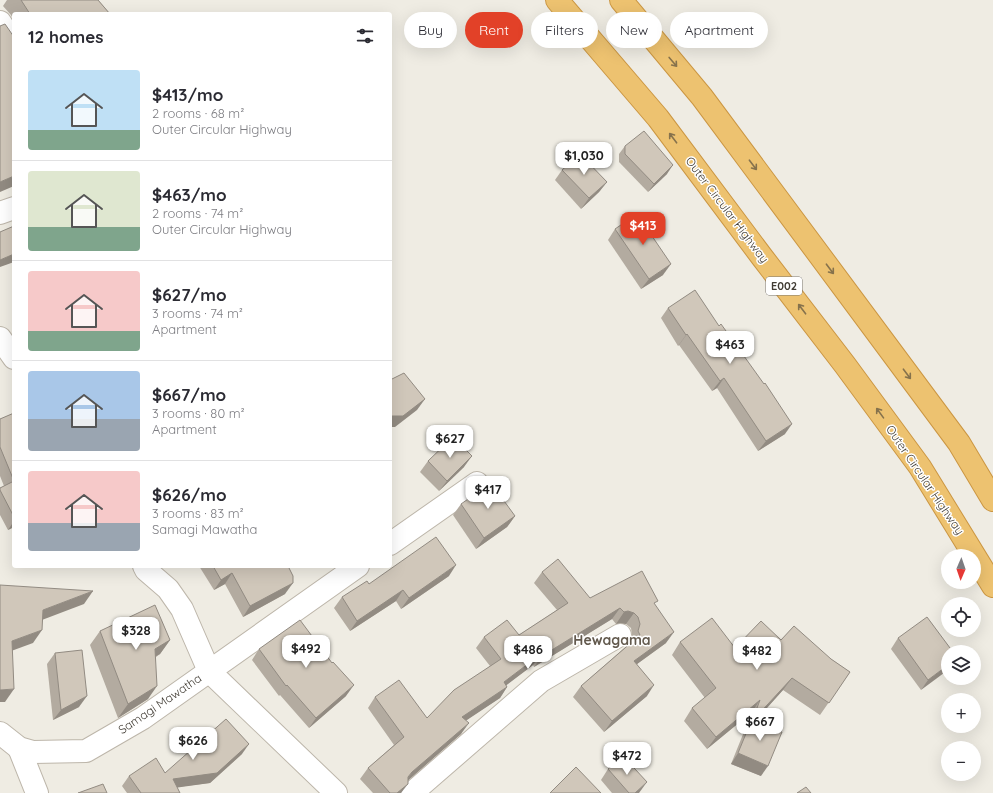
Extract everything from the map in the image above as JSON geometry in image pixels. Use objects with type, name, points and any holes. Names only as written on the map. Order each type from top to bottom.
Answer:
[{"type":"highway","name":"Outer Circular Highway","points":[[558,0],[658,118],[845,365],[920,467],[993,586]]},
{"type":"highway","points":[[621,0],[707,103],[959,443],[993,500]]},
{"type":"street","points":[[0,22],[12,41]]},
{"type":"street","points":[[0,213],[12,209]]},
{"type":"street","points":[[0,338],[12,355]]},
{"type":"street","points":[[392,543],[477,483]]},
{"type":"street","points":[[145,568],[168,589],[182,609],[208,671],[336,793]]},
{"type":"street","name":"Samagi Mawatha","points":[[0,733],[19,748],[33,752],[86,751],[143,718],[355,568]]},
{"type":"street","points":[[412,793],[541,681],[620,635]]},
{"type":"street","points":[[19,748],[37,793]]},
{"type":"building","points":[[21,0],[98,0],[108,12],[29,12]]},
{"type":"building","points":[[5,24],[12,34],[12,177],[0,182],[0,26]]},
{"type":"building","points":[[644,131],[673,165],[654,184],[625,154],[625,146]]},
{"type":"building","points":[[580,154],[607,182],[589,198],[562,170]]},
{"type":"building","points":[[637,214],[671,264],[649,279],[615,229]]},
{"type":"building","points":[[12,227],[12,255],[0,260],[0,232]]},
{"type":"building","points":[[695,290],[719,326],[721,324],[764,384],[765,383],[792,424],[766,441],[724,378],[720,381],[668,308]]},
{"type":"building","points":[[404,373],[425,399],[403,416],[392,416],[392,379]]},
{"type":"building","points":[[12,414],[12,476],[0,447],[0,419]]},
{"type":"building","points":[[453,437],[472,456],[447,481],[428,461]]},
{"type":"building","points":[[12,482],[12,513],[0,490],[0,488]]},
{"type":"building","points":[[491,483],[515,516],[484,538],[461,504]]},
{"type":"building","points":[[436,537],[456,565],[409,598],[403,590],[357,621],[342,597],[367,581],[369,584]]},
{"type":"building","points":[[558,559],[590,598],[642,571],[658,601],[654,603],[674,632],[634,661],[654,685],[612,721],[581,686],[640,635],[638,631],[640,624],[638,617],[634,613],[628,611],[624,612],[620,608],[542,656],[541,654],[504,682],[507,687],[462,717],[469,723],[412,772],[408,777],[408,784],[397,793],[390,793],[368,768],[404,737],[375,697],[399,680],[427,718],[454,690],[501,659],[484,637],[507,620],[519,635],[568,603],[542,572]]},
{"type":"building","points":[[214,568],[289,568],[293,576],[293,583],[250,606],[232,573],[221,580]]},
{"type":"building","points":[[0,585],[93,591],[43,610],[42,630],[12,641],[14,689],[0,690]]},
{"type":"building","points":[[155,605],[170,640],[155,649],[157,686],[128,704],[100,631]]},
{"type":"building","points":[[927,617],[948,645],[941,645],[941,670],[928,680],[898,638]]},
{"type":"building","points":[[712,618],[735,648],[761,621],[781,640],[794,626],[831,659],[850,672],[829,703],[792,678],[756,717],[754,716],[760,700],[716,737],[692,708],[716,688],[680,642]]},
{"type":"building","points":[[300,620],[332,663],[333,662],[354,685],[316,718],[287,685],[286,686],[259,649]]},
{"type":"building","points":[[82,650],[87,696],[61,710],[55,653]]},
{"type":"building","points":[[226,719],[249,744],[217,773],[173,779],[180,793],[141,793],[129,776],[156,758],[165,773]]},
{"type":"building","points":[[752,719],[782,732],[768,766],[738,753]]},
{"type":"building","points":[[623,756],[647,782],[635,793],[629,793],[608,769]]},
{"type":"building","points":[[576,767],[601,793],[550,793]]},
{"type":"building","points":[[103,784],[107,793],[78,793]]},
{"type":"building","points":[[806,787],[811,793],[797,793]]},
{"type":"district","name":"Hewagama","points":[[612,640]]}]
